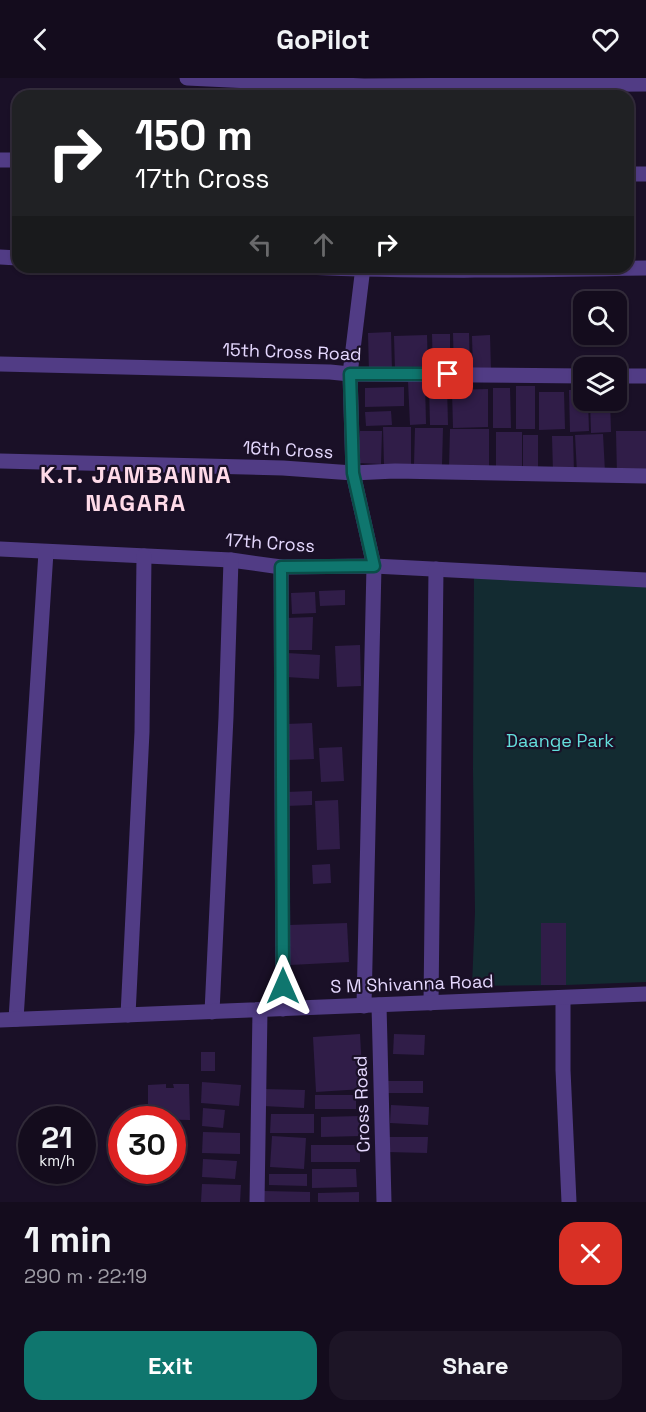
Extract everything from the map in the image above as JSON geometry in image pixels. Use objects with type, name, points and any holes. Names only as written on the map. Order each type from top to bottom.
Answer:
[{"type":"street","points":[[187,78],[364,87],[646,84]]},
{"type":"street","name":"Cross Road","points":[[362,273],[350,374],[353,473],[374,566],[371,1005],[384,1202]]},
{"type":"street","name":"15th Cross Road","points":[[0,364],[350,374],[573,376]]},
{"type":"street","points":[[627,376],[646,376]]},
{"type":"street","name":"16th Cross","points":[[0,461],[283,468],[353,473],[395,471],[646,476]]},
{"type":"street","name":"17th Cross","points":[[0,549],[231,560],[281,567],[374,566],[646,580]]},
{"type":"street","points":[[16,1019],[46,552]]},
{"type":"street","points":[[128,1015],[142,732],[144,556]]},
{"type":"street","points":[[212,1012],[226,729],[231,560]]},
{"type":"street","points":[[281,567],[283,1009]]},
{"type":"street","points":[[431,1003],[436,569]]},
{"type":"street","name":"S M Shivanna Road","points":[[0,1020],[646,994]]},
{"type":"street","points":[[563,998],[568,1202]]},
{"type":"street","points":[[257,1202],[260,1010]]},
{"type":"green space","name":"Daange Park","points":[[474,572],[646,586],[646,982],[472,986],[475,912]]},
{"type":"building","points":[[391,332],[392,371],[369,372],[368,333]]},
{"type":"building","points":[[453,333],[469,333],[470,371],[454,372]]},
{"type":"building","points":[[432,334],[450,334],[450,371],[433,372]]},
{"type":"building","points":[[427,335],[428,369],[395,370],[394,336]]},
{"type":"building","points":[[490,335],[491,371],[473,371],[472,336]]},
{"type":"building","points":[[408,381],[425,381],[426,424],[410,425]]},
{"type":"building","points":[[447,385],[448,425],[430,425],[429,386]]},
{"type":"building","points":[[516,386],[535,386],[535,429],[516,429]]},
{"type":"building","points":[[404,387],[404,406],[365,407],[365,388]]},
{"type":"building","points":[[493,388],[510,388],[511,428],[493,428]]},
{"type":"building","points":[[488,389],[488,427],[453,428],[452,390]]},
{"type":"building","points":[[569,390],[573,390],[573,411],[588,411],[589,431],[570,432]]},
{"type":"building","points":[[539,392],[564,392],[565,429],[539,430]]},
{"type":"building","points":[[391,411],[392,425],[366,426],[365,412]]},
{"type":"building","points":[[590,411],[610,411],[611,432],[591,433]]},
{"type":"building","points":[[383,427],[411,427],[411,465],[384,465]]},
{"type":"building","points":[[415,428],[443,428],[442,465],[414,465]]},
{"type":"building","points":[[450,429],[489,429],[489,469],[449,468]]},
{"type":"building","points":[[360,431],[382,431],[381,464],[359,463]]},
{"type":"building","points":[[616,431],[646,431],[646,474],[617,475]]},
{"type":"building","points":[[496,432],[522,432],[522,471],[496,471]]},
{"type":"building","points":[[603,434],[605,472],[577,473],[575,435]]},
{"type":"building","points":[[523,435],[538,435],[538,471],[523,471]]},
{"type":"building","points":[[552,436],[573,436],[574,472],[553,472]]},
{"type":"building","points":[[345,590],[345,605],[320,606],[319,591]]},
{"type":"building","points":[[315,592],[316,613],[292,614],[291,593]]},
{"type":"building","points":[[313,617],[312,650],[286,650],[285,618]]},
{"type":"building","points":[[360,645],[361,686],[337,687],[335,646]]},
{"type":"building","points":[[287,653],[320,655],[319,679],[286,677]]},
{"type":"building","points":[[312,723],[314,759],[287,760],[286,724]]},
{"type":"building","points":[[342,747],[344,781],[321,782],[319,748]]},
{"type":"building","points":[[312,791],[312,805],[286,806],[286,792]]},
{"type":"building","points":[[338,800],[340,849],[317,850],[315,801]]},
{"type":"building","points":[[330,864],[331,883],[313,884],[312,865]]},
{"type":"building","points":[[347,923],[349,962],[290,965],[289,925]]},
{"type":"building","points":[[541,923],[566,923],[566,985],[541,985]]},
{"type":"building","points":[[360,1034],[363,1089],[316,1092],[313,1037]]},
{"type":"building","points":[[394,1034],[425,1035],[424,1055],[393,1054]]},
{"type":"building","points":[[201,1052],[215,1052],[215,1071],[201,1071]]},
{"type":"building","points":[[387,1081],[423,1081],[423,1093],[387,1093]]},
{"type":"building","points":[[202,1082],[241,1085],[239,1106],[201,1103]]},
{"type":"building","points":[[166,1084],[166,1088],[174,1088],[173,1084],[189,1084],[190,1120],[186,1120],[186,1106],[145,1106],[148,1104],[148,1085]]},
{"type":"building","points":[[263,1089],[305,1090],[304,1108],[263,1106]]},
{"type":"building","points":[[315,1095],[356,1095],[356,1109],[315,1109]]},
{"type":"building","points":[[391,1105],[429,1107],[428,1125],[390,1123]]},
{"type":"building","points":[[203,1108],[225,1110],[223,1128],[202,1126]]},
{"type":"building","points":[[271,1114],[314,1114],[314,1133],[270,1133]]},
{"type":"building","points":[[360,1116],[361,1136],[321,1137],[321,1117]]},
{"type":"building","points":[[203,1132],[240,1133],[240,1154],[202,1153]]},
{"type":"building","points":[[272,1136],[306,1138],[304,1169],[270,1167]]},
{"type":"building","points":[[388,1137],[428,1137],[427,1153],[387,1152]]},
{"type":"building","points":[[311,1145],[360,1145],[360,1162],[311,1162]]},
{"type":"building","points":[[203,1159],[237,1161],[235,1179],[202,1177]]},
{"type":"building","points":[[312,1169],[356,1169],[357,1187],[312,1188]]},
{"type":"building","points":[[269,1174],[307,1174],[307,1186],[269,1185]]},
{"type":"building","points":[[202,1184],[241,1185],[240,1202],[201,1202]]},
{"type":"building","points":[[264,1191],[310,1192],[310,1202],[264,1202]]},
{"type":"building","points":[[359,1192],[359,1202],[318,1202],[318,1193]]},
{"type":"district","name":"K.T. JAMBANNA NAGARA","points":[[136,489]]},
{"type":"route","points":[[283,986],[281,567],[374,566],[353,473],[350,374],[448,374]]}]
